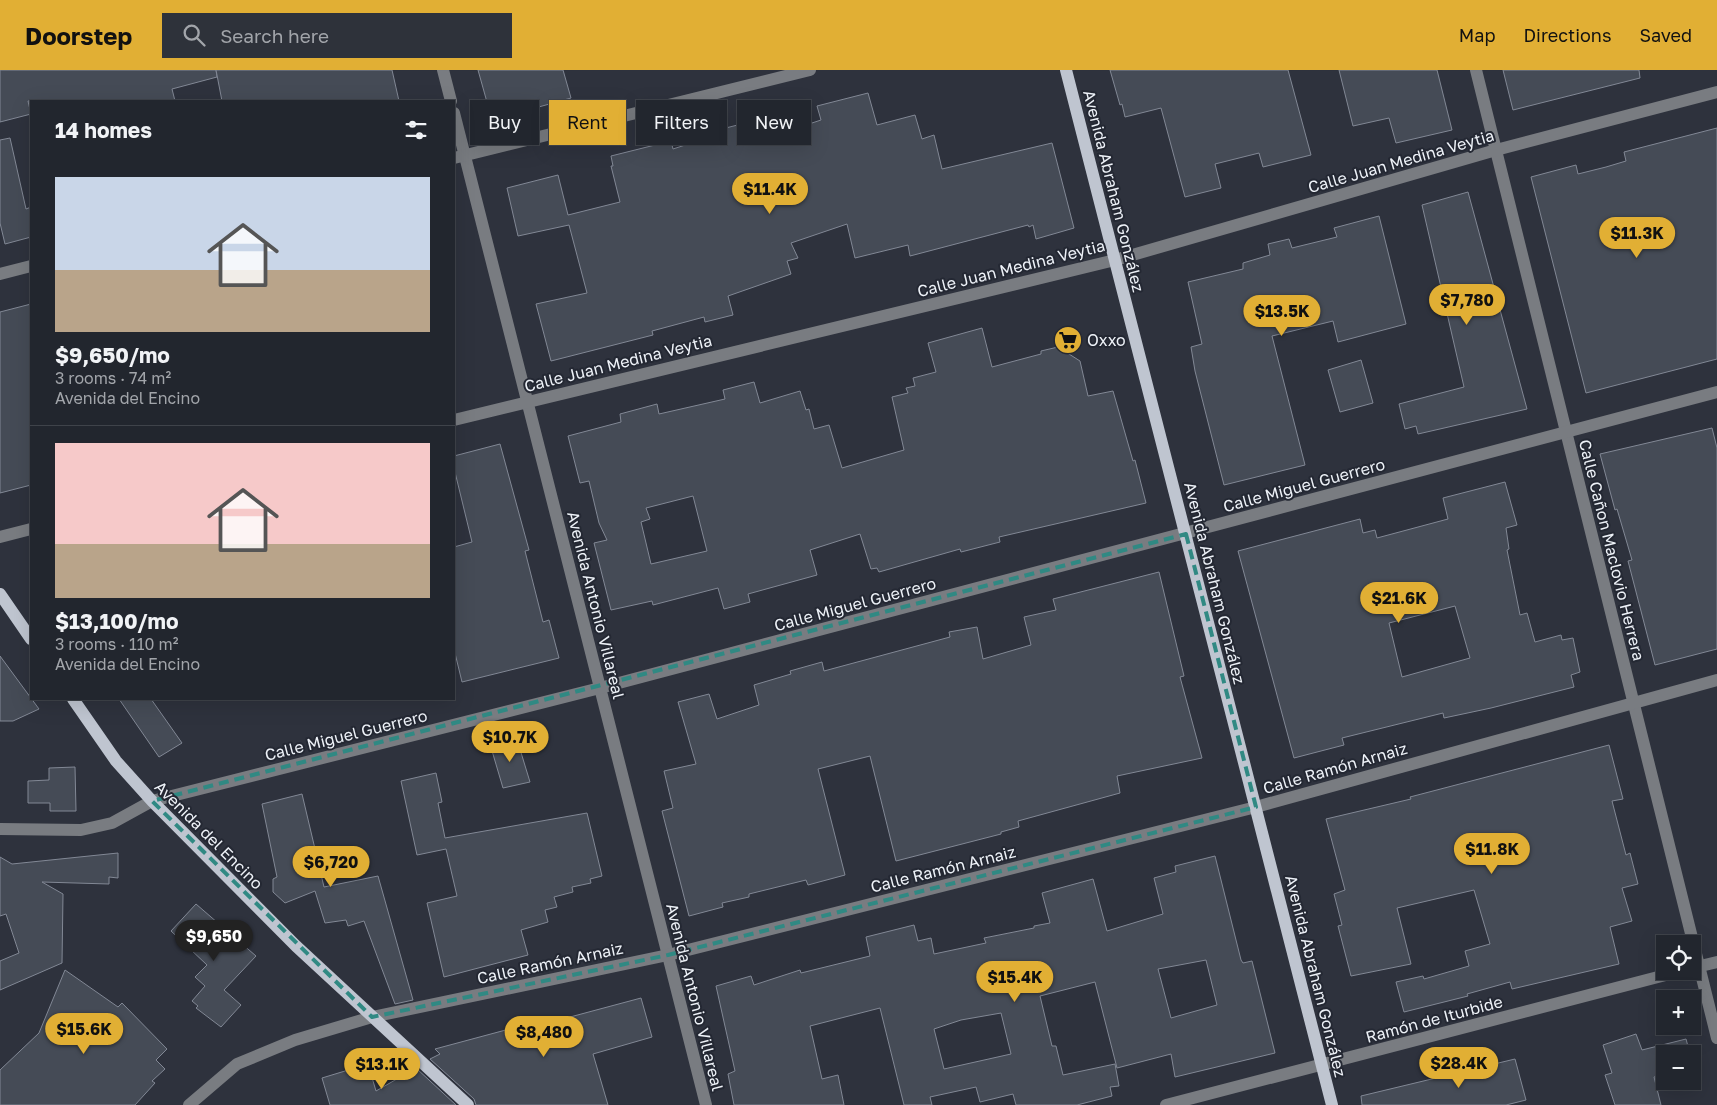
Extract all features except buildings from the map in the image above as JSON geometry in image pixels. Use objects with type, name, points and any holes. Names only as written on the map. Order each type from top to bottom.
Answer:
[{"type":"main road","name":"Avenida Abraham González","points":[[1066,70],[1332,1105]]},
{"type":"main road","points":[[0,594],[30,638]]},
{"type":"main road","name":"Avenida del Encino","points":[[74,700],[116,761],[152,801],[296,946],[468,1105]]},
{"type":"street","points":[[443,70],[451,100]]},
{"type":"street","points":[[459,156],[810,70]]},
{"type":"street","name":"Calle Cañon Maclovio Herrera","points":[[1476,70],[1633,702],[1688,935]]},
{"type":"street","name":"Calle Juan Medina Veytia","points":[[455,420],[1115,260],[1496,150],[1717,92]]},
{"type":"street","name":"Avenida Antonio Villareal","points":[[455,122],[459,156],[527,401],[706,1105]]},
{"type":"street","points":[[0,274],[30,266]]},
{"type":"street","name":"Calle Miguel Guerrero","points":[[0,829],[81,830],[112,823],[152,801],[600,688],[1717,392]]},
{"type":"street","points":[[0,537],[30,529]]},
{"type":"street","name":"Calle Ramón Arnaiz","points":[[189,1105],[238,1064],[295,1040],[372,1017],[668,955],[1256,807],[1717,680]]},
{"type":"street","points":[[1701,966],[1717,962]]},
{"type":"street","name":"Ramón de Iturbide","points":[[1166,1105],[1656,977]]},
{"type":"street","name":"Calle Cañon Maclovio Herrera","points":[[1700,980],[1717,1038]]},
{"type":"highlighted area","points":[[1186,534],[1256,807],[668,955],[372,1017],[152,801]]},
{"type":"place","name":"Oxxo","points":[[1068,340]]}]
